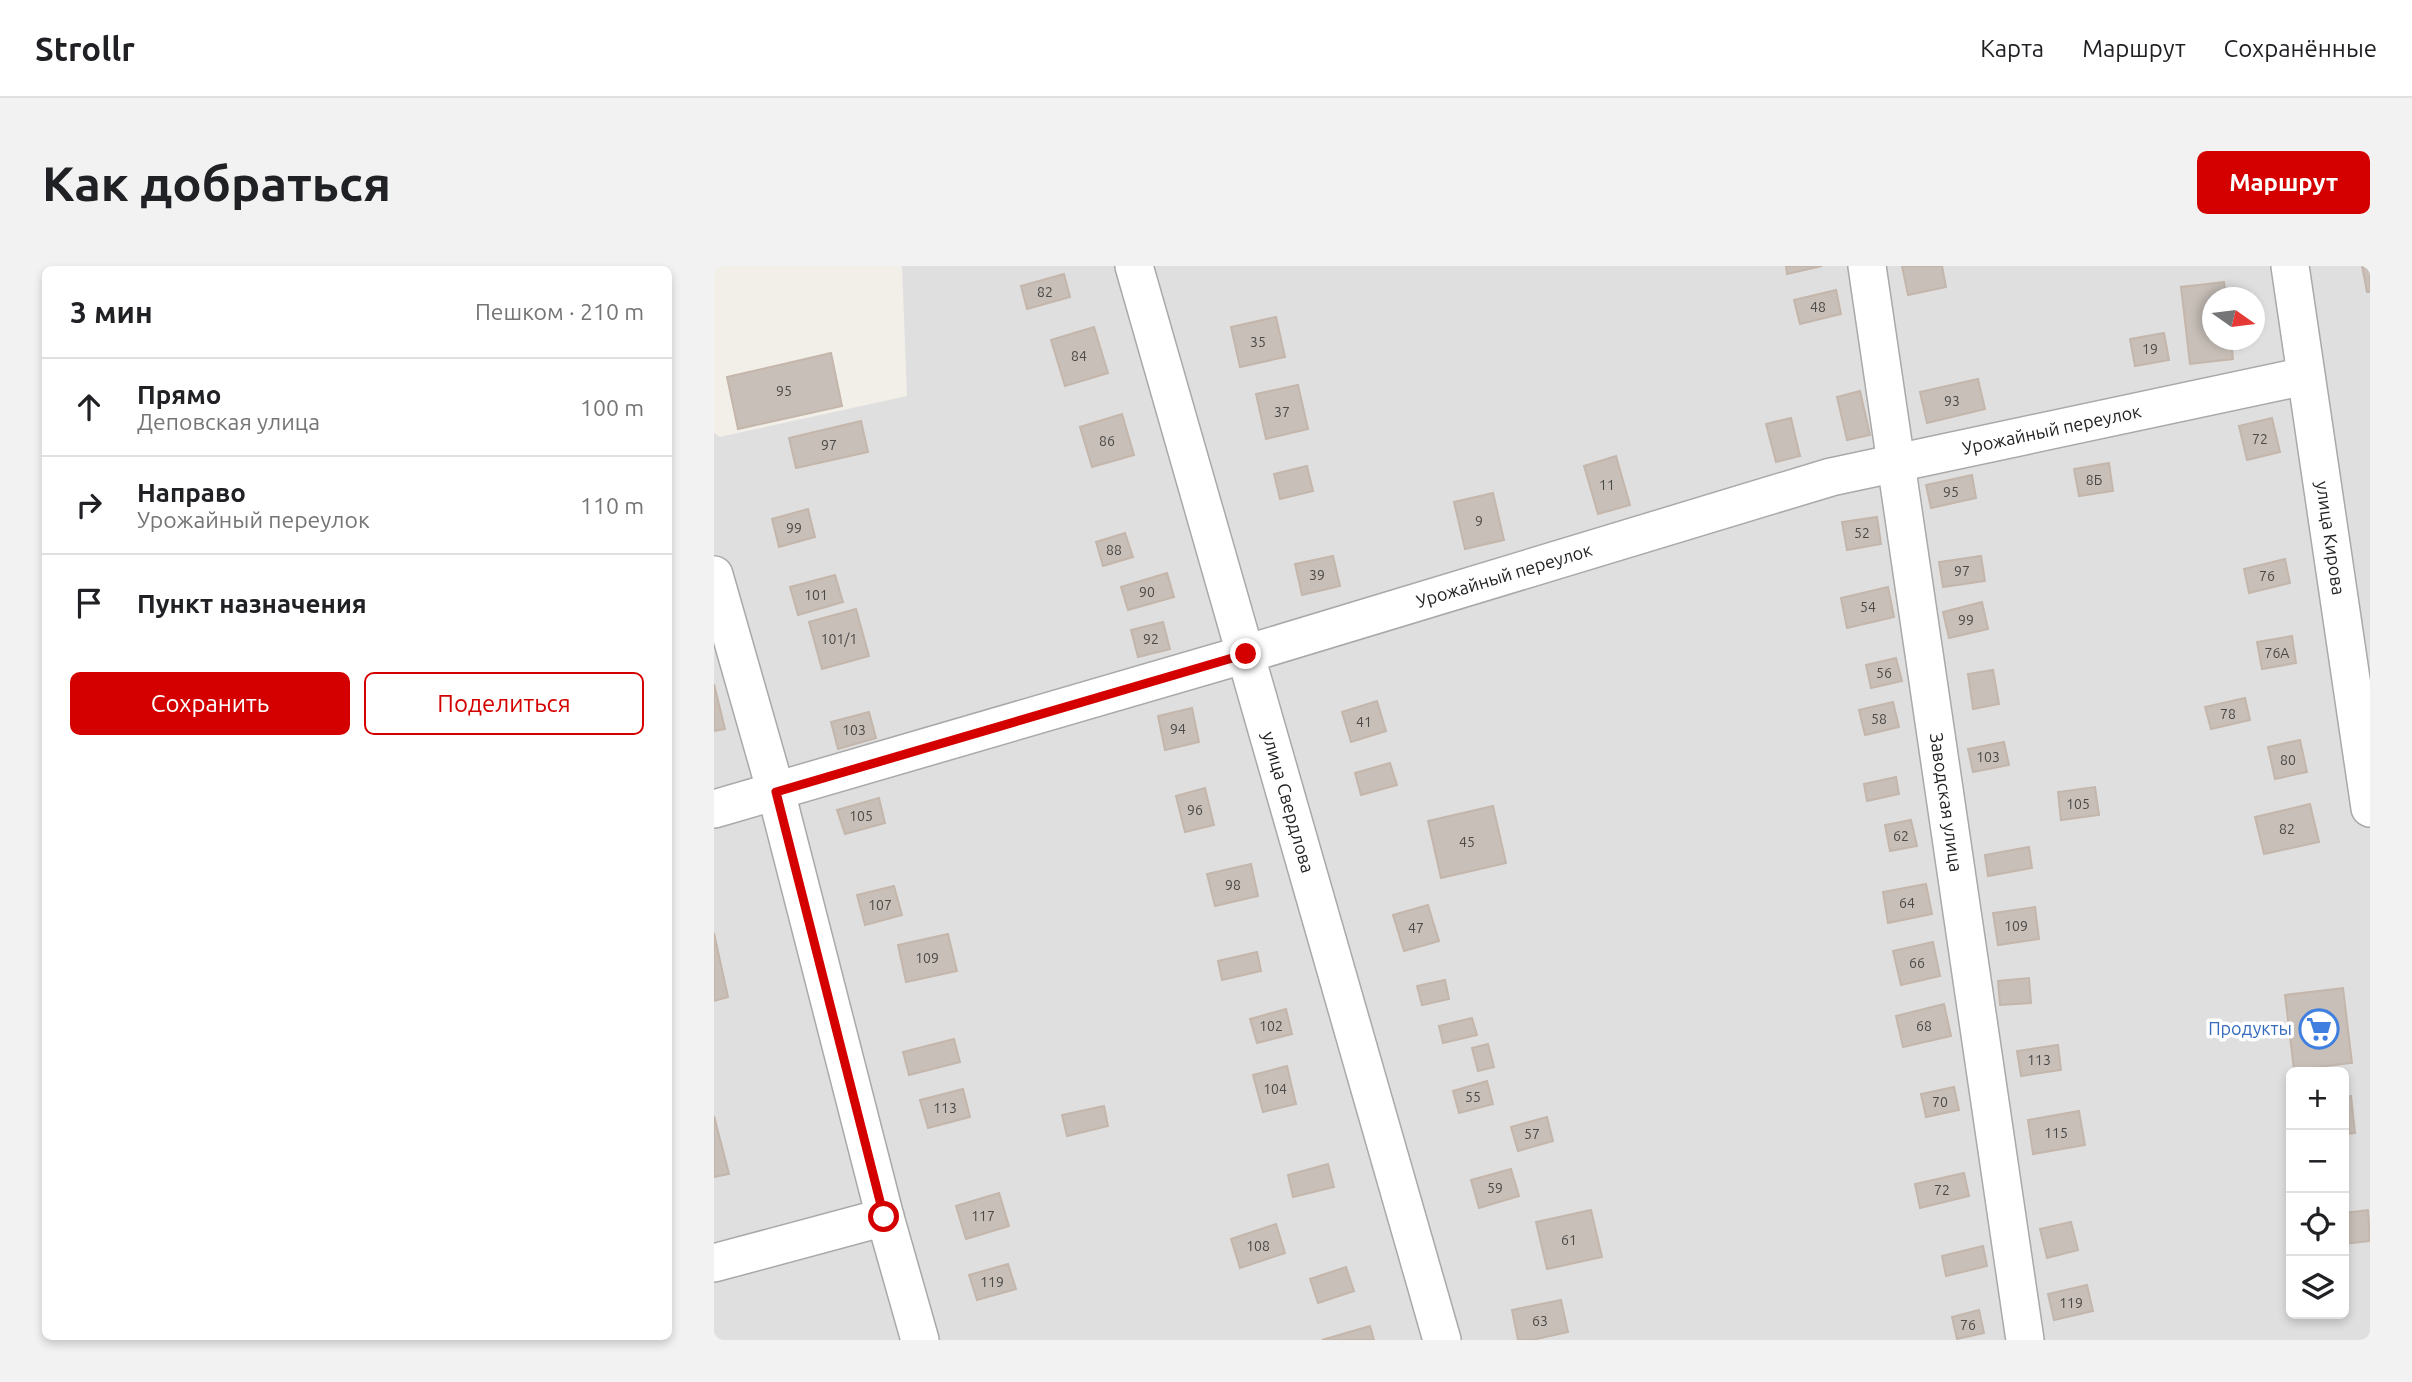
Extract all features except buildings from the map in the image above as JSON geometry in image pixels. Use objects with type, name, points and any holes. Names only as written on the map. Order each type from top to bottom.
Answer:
[{"type":"street","name":"улица Свердлова","points":[[1134,266],[1442,1340]]},
{"type":"street","name":"Заводская улица","points":[[1867,266],[2025,1340]]},
{"type":"street","name":"улица Кирова","points":[[2290,266],[2370,808]]},
{"type":"street","name":"Урожайный переулок","points":[[714,808],[1246,654],[1831,477],[2305,376]]},
{"type":"street","points":[[714,575],[776,792],[884,1217],[920,1340]]},
{"type":"street","points":[[714,1263],[884,1217]]},
{"type":"shaded area","points":[[902,266],[2370,266],[2370,1340],[714,1340],[714,433],[720,437],[907,396]]},
{"type":"place","name":"Продукты","points":[[2319,1029]]},
{"type":"route","points":[[884,1217],[776,792],[1246,654]]}]
